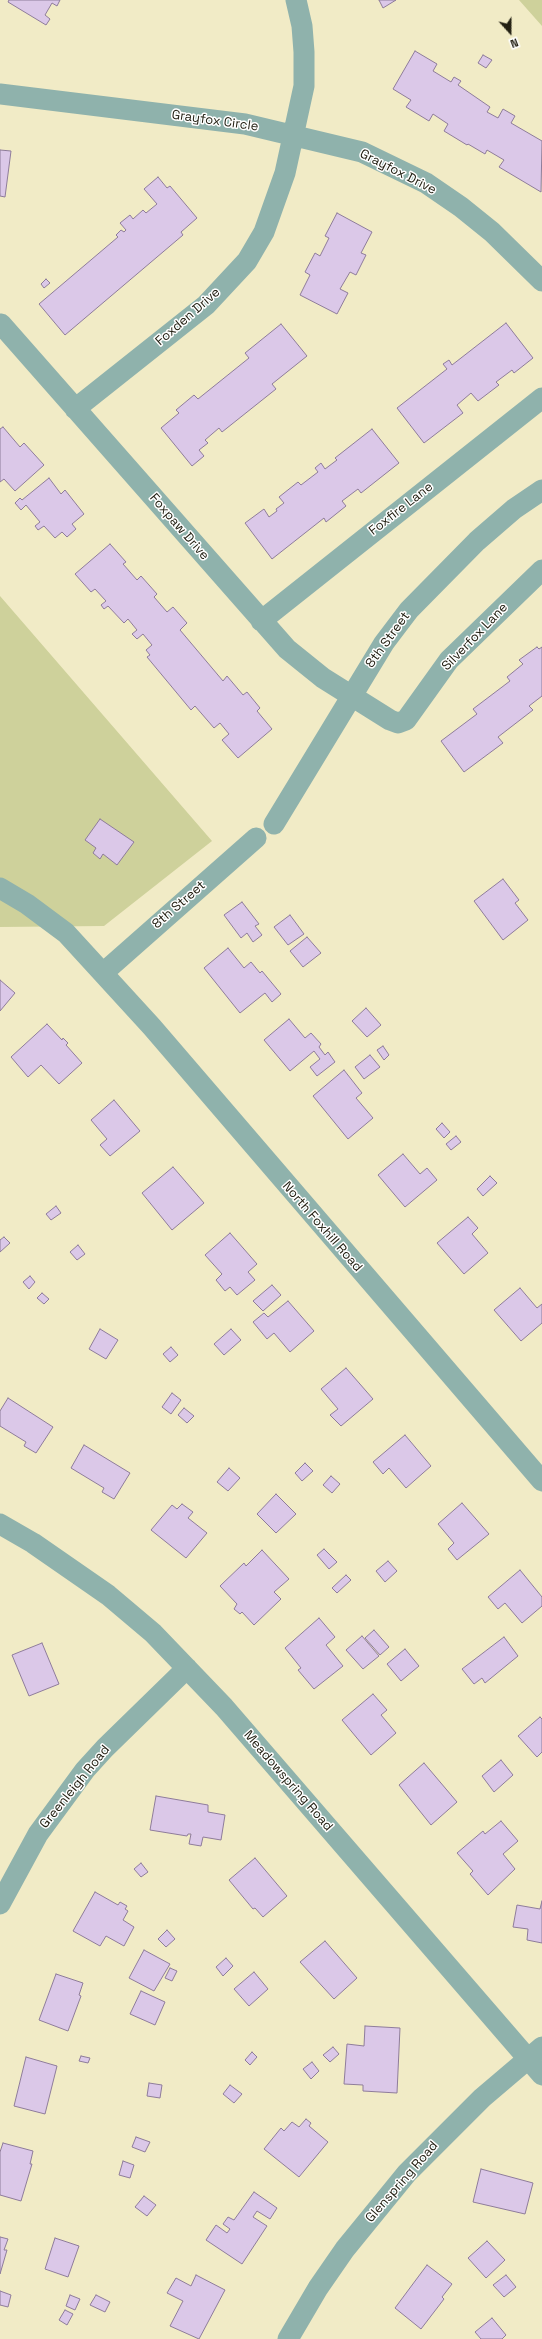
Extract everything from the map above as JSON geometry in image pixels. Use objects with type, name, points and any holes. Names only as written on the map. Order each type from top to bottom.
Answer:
[{"type":"street","points":[[295,135],[304,86],[302,26],[296,0]]},
{"type":"street","name":"Grayfox Circle","points":[[0,94],[245,124],[295,135]]},
{"type":"street","name":"Grayfox Drive","points":[[295,135],[362,152],[426,183],[492,232],[542,281]]},
{"type":"street","name":"Foxden Drive","points":[[75,409],[206,305],[247,261],[264,232],[286,173],[295,135]]},
{"type":"street","name":"Foxpaw Drive","points":[[1,324],[287,649],[323,678],[375,710]]},
{"type":"street","name":"Foxfire Lane","points":[[261,621],[542,398]]},
{"type":"street","name":"8th Street","points":[[274,824],[384,643],[441,575],[509,514],[542,490]]},
{"type":"street","name":"Silverfox Lane","points":[[375,710],[398,723],[406,720],[449,660],[542,570]]},
{"type":"street","name":"8th Street","points":[[102,973],[256,838]]},
{"type":"street","name":"North Foxhill Road","points":[[0,888],[27,904],[66,933],[152,1027],[542,1481]]},
{"type":"street","name":"Meadowspring Road","points":[[0,1524],[33,1543],[108,1595],[153,1633],[224,1707],[535,2053],[542,2075]]},
{"type":"street","name":"Greenleigh Road","points":[[0,1904],[38,1834],[85,1770],[105,1748],[187,1668]]},
{"type":"street","name":"Glenspring Road","points":[[288,2339],[318,2288],[384,2199],[441,2137],[535,2053]]},
{"type":"green space","points":[[519,0],[542,0],[542,26]]},
{"type":"green space","points":[[0,596],[212,841],[104,926],[0,927]]},
{"type":"building","points":[[9,0],[60,0],[57,6],[52,3],[45,15],[50,19],[46,25],[8,2]]},
{"type":"building","points":[[379,0],[396,0],[383,8]]},
{"type":"building","points":[[415,51],[437,64],[433,71],[451,82],[454,77],[461,81],[458,85],[490,107],[487,112],[498,118],[503,109],[515,116],[511,123],[542,141],[541,192],[499,167],[504,160],[487,150],[485,154],[444,131],[448,124],[433,114],[429,121],[406,107],[411,100],[393,89]]},
{"type":"building","points":[[483,55],[492,60],[486,68],[478,63]]},
{"type":"building","points":[[0,150],[11,151],[5,197],[0,196]]},
{"type":"building","points":[[158,177],[167,188],[170,186],[197,218],[181,232],[183,235],[65,335],[39,304],[118,237],[116,235],[121,230],[124,232],[126,230],[120,223],[130,215],[133,219],[143,210],[146,213],[157,204],[144,189]]},
{"type":"building","points":[[337,213],[372,232],[361,253],[366,255],[356,275],[350,272],[340,289],[348,293],[337,314],[300,295],[310,275],[305,272],[315,253],[320,256],[329,238],[325,236]]},
{"type":"building","points":[[46,279],[50,283],[44,288],[41,284]]},
{"type":"building","points":[[506,323],[533,358],[514,373],[512,370],[496,382],[499,385],[478,401],[471,393],[457,405],[463,413],[424,443],[397,408],[447,369],[443,364],[449,360],[452,365]]},
{"type":"building","points":[[281,324],[307,356],[272,384],[276,389],[222,432],[219,428],[205,440],[208,443],[199,450],[204,456],[192,466],[161,428],[179,413],[176,410],[194,395],[198,399],[249,358],[245,353]]},
{"type":"building","points":[[3,427],[20,447],[24,443],[44,465],[15,491],[4,479],[0,482],[0,429]]},
{"type":"building","points":[[372,429],[399,463],[361,493],[358,489],[342,501],[346,506],[326,522],[324,518],[272,559],[245,523],[264,509],[269,517],[284,503],[279,497],[298,482],[301,485],[318,472],[315,468],[321,463],[325,469],[337,460],[335,458]]},
{"type":"building","points":[[49,478],[61,494],[65,490],[84,514],[72,524],[76,529],[67,537],[62,532],[55,538],[44,526],[38,530],[35,526],[40,522],[26,505],[21,510],[15,503],[20,498],[22,500]]},
{"type":"building","points":[[110,544],[126,562],[123,564],[137,580],[141,576],[157,594],[154,597],[167,612],[173,607],[187,623],[180,630],[223,681],[227,676],[243,695],[247,692],[260,708],[257,711],[272,729],[238,758],[222,740],[229,734],[220,723],[214,728],[195,706],[191,710],[147,657],[150,655],[146,650],[152,645],[143,634],[137,639],[132,634],[137,630],[128,619],[124,623],[108,606],[104,609],[101,605],[106,601],[95,589],[91,592],[75,574]]},
{"type":"building","points":[[537,647],[539,649],[542,647],[542,696],[529,706],[533,710],[498,737],[503,743],[464,772],[441,741],[477,714],[473,709],[510,681],[507,677],[523,664],[519,660]]},
{"type":"building","points":[[100,819],[134,842],[117,865],[103,854],[100,859],[93,853],[96,848],[85,840]]},
{"type":"building","points":[[503,879],[519,900],[515,903],[528,920],[503,940],[474,901]]},
{"type":"building","points":[[242,902],[259,924],[255,926],[262,935],[253,942],[247,933],[241,938],[224,915]]},
{"type":"building","points":[[290,915],[304,934],[288,945],[274,927]]},
{"type":"building","points":[[307,937],[321,953],[303,967],[290,951]]},
{"type":"building","points":[[228,948],[244,968],[251,962],[260,973],[262,971],[281,994],[272,1002],[265,993],[240,1013],[204,968]]},
{"type":"building","points":[[0,980],[15,993],[0,1011]]},
{"type":"building","points":[[366,1008],[381,1025],[367,1037],[352,1021]]},
{"type":"building","points":[[289,1019],[305,1038],[311,1033],[321,1044],[319,1047],[325,1055],[328,1052],[335,1062],[317,1076],[310,1067],[320,1059],[314,1051],[290,1071],[264,1040]]},
{"type":"building","points":[[47,1024],[62,1040],[63,1038],[68,1043],[66,1045],[82,1063],[59,1084],[41,1065],[28,1077],[11,1057]]},
{"type":"building","points":[[383,1046],[389,1055],[384,1060],[377,1050]]},
{"type":"building","points":[[370,1055],[380,1067],[364,1079],[355,1067]]},
{"type":"building","points":[[344,1070],[362,1093],[356,1098],[373,1118],[348,1139],[313,1096]]},
{"type":"building","points":[[114,1100],[140,1131],[110,1156],[100,1145],[107,1139],[91,1120]]},
{"type":"building","points":[[442,1123],[450,1132],[444,1138],[436,1129]]},
{"type":"building","points":[[456,1136],[461,1142],[451,1150],[446,1144]]},
{"type":"building","points":[[403,1154],[420,1174],[427,1168],[437,1180],[405,1207],[378,1175]]},
{"type":"building","points":[[173,1167],[204,1203],[172,1230],[142,1193]]},
{"type":"building","points":[[490,1176],[497,1183],[483,1196],[477,1189]]},
{"type":"building","points":[[56,1206],[61,1213],[51,1220],[46,1214]]},
{"type":"building","points":[[468,1217],[478,1228],[472,1234],[488,1253],[464,1274],[437,1243]]},
{"type":"building","points":[[230,1233],[257,1264],[248,1272],[255,1280],[237,1295],[230,1287],[225,1291],[216,1280],[222,1274],[205,1255]]},
{"type":"building","points":[[4,1237],[10,1243],[0,1252],[0,1240]]},
{"type":"building","points":[[78,1245],[85,1254],[77,1260],[70,1252]]},
{"type":"building","points":[[30,1276],[35,1282],[29,1289],[23,1282]]},
{"type":"building","points":[[272,1285],[281,1295],[263,1311],[253,1301]]},
{"type":"building","points":[[520,1288],[537,1308],[542,1304],[542,1323],[521,1341],[494,1310]]},
{"type":"building","points":[[42,1293],[49,1299],[44,1304],[37,1298]]},
{"type":"building","points":[[288,1301],[314,1331],[290,1352],[274,1333],[267,1339],[253,1322],[264,1313],[268,1317]]},
{"type":"building","points":[[100,1329],[118,1340],[106,1359],[89,1349]]},
{"type":"building","points":[[231,1329],[241,1340],[224,1355],[214,1344]]},
{"type":"building","points":[[171,1347],[178,1355],[170,1362],[163,1354]]},
{"type":"building","points":[[346,1368],[373,1399],[341,1426],[330,1415],[338,1409],[321,1389]]},
{"type":"building","points":[[172,1393],[181,1400],[171,1414],[162,1407]]},
{"type":"building","points":[[8,1398],[53,1427],[36,1453],[24,1446],[26,1442],[0,1426],[0,1411]]},
{"type":"building","points":[[184,1408],[194,1416],[187,1423],[178,1415]]},
{"type":"building","points":[[405,1435],[431,1466],[406,1488],[389,1468],[383,1474],[373,1462]]},
{"type":"building","points":[[84,1445],[130,1473],[114,1499],[102,1492],[104,1488],[71,1468]]},
{"type":"building","points":[[305,1463],[313,1471],[302,1481],[295,1473]]},
{"type":"building","points":[[229,1468],[240,1478],[228,1491],[217,1482]]},
{"type":"building","points":[[331,1476],[340,1484],[332,1493],[323,1485]]},
{"type":"building","points":[[276,1494],[296,1514],[276,1533],[257,1514]]},
{"type":"building","points":[[462,1503],[489,1534],[457,1560],[448,1549],[454,1543],[438,1524]]},
{"type":"building","points":[[182,1504],[193,1512],[188,1518],[207,1533],[186,1558],[151,1530],[172,1505],[177,1509]]},
{"type":"building","points":[[324,1549],[337,1562],[329,1569],[317,1555]]},
{"type":"building","points":[[262,1550],[289,1579],[274,1592],[281,1599],[254,1625],[242,1612],[240,1614],[234,1609],[237,1604],[220,1586],[244,1563],[246,1566]]},
{"type":"building","points":[[388,1561],[397,1571],[385,1582],[376,1571]]},
{"type":"building","points":[[520,1570],[542,1597],[542,1606],[522,1623],[505,1603],[498,1609],[488,1597]]},
{"type":"building","points":[[346,1575],[351,1580],[337,1593],[332,1588]]},
{"type":"building","points":[[319,1618],[335,1637],[326,1645],[343,1666],[314,1689],[298,1670],[301,1668],[285,1648]]},
{"type":"building","points":[[374,1630],[389,1647],[380,1655],[365,1638]]},
{"type":"building","points":[[362,1636],[379,1656],[363,1669],[346,1650]]},
{"type":"building","points":[[504,1637],[518,1656],[485,1683],[482,1678],[474,1684],[462,1669]]},
{"type":"building","points":[[42,1643],[59,1684],[29,1696],[12,1655]]},
{"type":"building","points":[[405,1649],[419,1666],[401,1681],[387,1664]]},
{"type":"building","points":[[373,1694],[387,1710],[381,1715],[396,1733],[371,1755],[342,1720]]},
{"type":"building","points":[[540,1717],[542,1719],[542,1752],[537,1757],[518,1736]]},
{"type":"building","points":[[501,1760],[513,1775],[494,1792],[482,1776]]},
{"type":"building","points":[[424,1763],[457,1802],[431,1825],[399,1785]]},
{"type":"building","points":[[156,1796],[208,1805],[208,1812],[225,1815],[221,1840],[203,1837],[201,1846],[189,1844],[191,1834],[188,1834],[187,1836],[150,1830]]},
{"type":"building","points":[[501,1821],[518,1841],[503,1854],[515,1869],[488,1895],[470,1874],[473,1871],[457,1853],[483,1831],[485,1834]]},
{"type":"building","points":[[255,1858],[287,1896],[263,1917],[255,1908],[253,1909],[229,1880]]},
{"type":"building","points":[[141,1863],[148,1872],[141,1877],[134,1869]]},
{"type":"building","points":[[95,1892],[118,1905],[120,1902],[127,1906],[125,1909],[128,1911],[123,1920],[134,1927],[124,1946],[106,1936],[100,1946],[73,1931]]},
{"type":"building","points":[[542,1901],[542,1943],[527,1940],[528,1929],[513,1927],[517,1905],[540,1909]]},
{"type":"building","points":[[167,1930],[175,1939],[166,1947],[158,1939]]},
{"type":"building","points":[[325,1941],[357,1978],[334,1999],[300,1962]]},
{"type":"building","points":[[144,1950],[170,1964],[154,1991],[129,1978]]},
{"type":"building","points":[[226,1958],[233,1966],[223,1976],[216,1967]]},
{"type":"building","points":[[170,1968],[177,1971],[172,1981],[165,1978]]},
{"type":"building","points":[[254,1972],[268,1989],[249,2006],[234,1989]]},
{"type":"building","points":[[56,1974],[83,1983],[79,1995],[81,1996],[68,2031],[39,2020]]},
{"type":"building","points":[[141,1991],[165,2002],[155,2025],[130,2014]]},
{"type":"building","points":[[365,2026],[400,2028],[397,2093],[363,2091],[363,2085],[344,2084],[347,2044],[364,2046]]},
{"type":"building","points":[[333,2047],[339,2054],[330,2062],[323,2055]]},
{"type":"building","points":[[252,2052],[257,2057],[250,2065],[245,2060]]},
{"type":"building","points":[[81,2056],[90,2058],[88,2063],[79,2061]]},
{"type":"building","points":[[26,2057],[57,2066],[45,2114],[14,2106]]},
{"type":"building","points":[[312,2062],[319,2071],[311,2079],[303,2069]]},
{"type":"building","points":[[149,2083],[162,2085],[160,2098],[147,2096]]},
{"type":"building","points":[[230,2085],[242,2094],[234,2103],[223,2094]]},
{"type":"building","points":[[306,2119],[311,2123],[309,2126],[328,2142],[299,2177],[264,2149],[281,2128],[284,2131],[292,2122],[299,2127]]},
{"type":"building","points":[[136,2137],[150,2142],[145,2152],[132,2147]]},
{"type":"building","points":[[3,2143],[33,2151],[30,2164],[32,2164],[21,2201],[0,2195],[0,2152]]},
{"type":"building","points":[[123,2161],[134,2165],[130,2178],[119,2175]]},
{"type":"building","points":[[481,2169],[533,2183],[525,2214],[473,2202]]},
{"type":"building","points":[[254,2192],[277,2208],[270,2219],[257,2211],[253,2217],[267,2226],[242,2264],[206,2240],[216,2225],[227,2233],[230,2229],[223,2224],[228,2217],[234,2220]]},
{"type":"building","points":[[144,2196],[156,2205],[147,2216],[135,2207]]},
{"type":"building","points":[[0,2237],[8,2239],[4,2250],[7,2250],[0,2274]]},
{"type":"building","points":[[55,2238],[79,2246],[68,2277],[45,2269]]},
{"type":"building","points":[[487,2241],[505,2260],[486,2278],[468,2258]]},
{"type":"building","points":[[427,2265],[452,2284],[442,2297],[444,2299],[421,2329],[395,2308]]},
{"type":"building","points":[[196,2275],[225,2290],[199,2339],[170,2326],[183,2301],[167,2293],[176,2278],[191,2286]]},
{"type":"building","points":[[506,2275],[516,2287],[504,2297],[493,2285]]},
{"type":"building","points":[[0,2291],[11,2295],[8,2307],[0,2305]]},
{"type":"building","points":[[70,2295],[80,2299],[75,2310],[66,2306]]},
{"type":"building","points":[[96,2295],[110,2302],[105,2312],[90,2305]]},
{"type":"building","points":[[65,2310],[73,2314],[67,2325],[59,2320]]},
{"type":"building","points":[[492,2318],[506,2335],[502,2339],[481,2339],[475,2332]]}]
